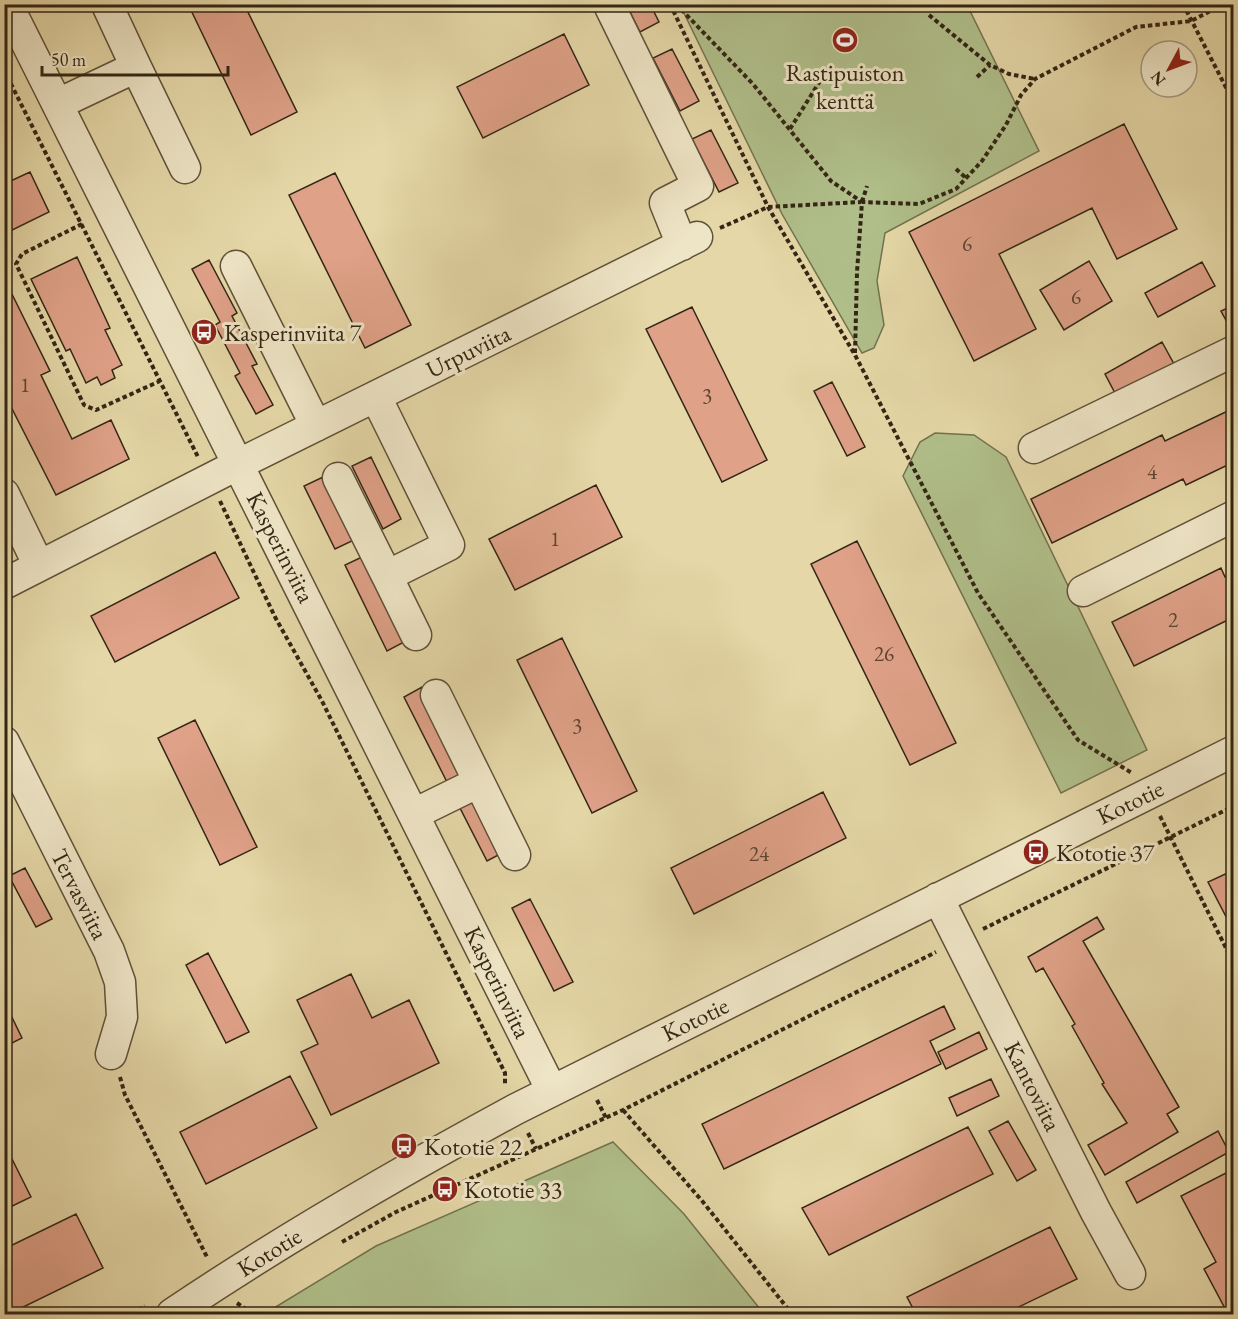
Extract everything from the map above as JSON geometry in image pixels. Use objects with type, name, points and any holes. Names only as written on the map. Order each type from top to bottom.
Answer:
[{"type":"street","name":"Kasperinviita","points":[[7,4],[552,1090]]},
{"type":"street","points":[[108,7],[184,168]]},
{"type":"street","points":[[610,7],[698,186],[665,204],[689,241]]},
{"type":"street","points":[[58,104],[136,67]]},
{"type":"street","name":"Urpuviita","points":[[239,464],[689,241]]},
{"type":"street","points":[[236,266],[316,426]]},
{"type":"street","points":[[1034,448],[1233,351]]},
{"type":"street","points":[[376,397],[449,546],[387,576]]},
{"type":"street","points":[[4,584],[239,464]]},
{"type":"street","points":[[339,478],[416,635]]},
{"type":"street","points":[[4,494],[39,566]]},
{"type":"street","points":[[1083,591],[1233,516]]},
{"type":"street","points":[[436,694],[515,855]]},
{"type":"street","name":"Tervasviita","points":[[4,742],[109,951],[120,982],[122,1017],[111,1054]]},
{"type":"street","name":"Kototie","points":[[172,1314],[234,1293],[414,1164],[516,1109],[1233,751]]},
{"type":"street","points":[[414,814],[479,782]]},
{"type":"street","name":"Kantoviita","points":[[938,898],[1096,1212],[1130,1274]]},
{"type":"path","points":[[670,4],[768,207],[855,355],[978,593],[1078,740],[1133,773]]},
{"type":"path","points":[[676,4],[753,84],[831,181],[862,202]]},
{"type":"path","points":[[1183,4],[1233,103]]},
{"type":"path","points":[[689,241],[768,207],[862,202],[919,204],[956,189],[982,161],[1006,125],[1021,95],[1035,79],[1136,27],[1191,21],[1224,4]]},
{"type":"path","points":[[929,15],[990,65],[1009,74],[1035,79]]},
{"type":"path","points":[[790,129],[830,65]]},
{"type":"path","points":[[977,77],[990,65]]},
{"type":"path","points":[[4,70],[210,479],[275,617],[322,700],[505,1073],[505,1088],[536,1149]]},
{"type":"path","points":[[956,169],[966,178]]},
{"type":"path","points":[[855,355],[857,272],[862,202],[867,186]]},
{"type":"path","points":[[82,224],[22,254],[16,264],[84,405],[96,410],[160,381]]},
{"type":"path","points":[[336,1245],[396,1212],[623,1110],[960,940],[1233,806]]},
{"type":"path","points":[[1171,837],[1233,964]]},
{"type":"path","points":[[111,1054],[125,1095],[234,1293],[253,1314]]},
{"type":"path","points":[[623,1110],[703,1202],[792,1314]]},
{"type":"green space","points":[[680,5],[967,5],[1039,151],[885,233],[877,281],[884,325],[874,348],[862,353],[782,214]]},
{"type":"green space","points":[[935,433],[974,435],[1006,457],[1147,750],[1061,793],[903,476],[920,442]]},
{"type":"green space","points":[[613,1142],[684,1214],[764,1314],[264,1314],[376,1246]]},
{"type":"building","points":[[188,4],[244,4],[297,112],[251,135]]},
{"type":"building","points":[[626,4],[650,4],[659,22],[640,32]]},
{"type":"building","points":[[564,34],[589,85],[483,138],[457,87]]},
{"type":"building","points":[[672,49],[699,101],[680,111],[653,58]]},
{"type":"building","points":[[1124,124],[1177,229],[1117,259],[1092,208],[999,254],[1036,329],[974,361],[909,232]]},
{"type":"building","points":[[711,130],[738,183],[719,192],[692,139]]},
{"type":"building","points":[[30,172],[49,212],[4,234],[4,184]]},
{"type":"building","points":[[335,173],[411,325],[365,348],[289,195]]},
{"type":"building","points":[[77,257],[110,328],[105,330],[122,365],[112,370],[115,378],[101,385],[97,377],[86,383],[70,349],[66,351],[31,279]]},
{"type":"building","points":[[209,260],[237,313],[232,316],[257,364],[252,366],[273,405],[256,414],[235,376],[240,373],[215,325],[220,322],[192,269]]},
{"type":"building","points":[[1089,261],[1112,301],[1064,330],[1040,290]]},
{"type":"building","points":[[1202,262],[1215,286],[1158,317],[1145,293]]},
{"type":"building","points":[[4,278],[50,371],[41,375],[72,439],[111,420],[129,459],[56,495],[4,393]]},
{"type":"building","points":[[1234,305],[1234,335],[1221,311]]},
{"type":"building","points":[[692,307],[767,460],[722,482],[646,329]]},
{"type":"building","points":[[1162,342],[1174,364],[1116,395],[1105,374]]},
{"type":"building","points":[[832,382],[865,447],[847,456],[814,391]]},
{"type":"building","points":[[1234,408],[1234,462],[1186,485],[1183,479],[1052,543],[1031,499],[1162,435],[1165,441]]},
{"type":"building","points":[[371,457],[401,519],[383,529],[352,466]]},
{"type":"building","points":[[323,477],[354,540],[335,549],[304,486]]},
{"type":"building","points":[[596,485],[622,537],[515,590],[489,539]]},
{"type":"building","points":[[857,541],[956,743],[910,765],[811,564]]},
{"type":"building","points":[[215,552],[239,598],[115,662],[91,616]]},
{"type":"building","points":[[364,556],[406,641],[387,651],[345,565]]},
{"type":"building","points":[[1221,568],[1225,577],[1234,572],[1234,617],[1134,666],[1112,622]]},
{"type":"building","points":[[562,638],[637,791],[592,813],[517,660]]},
{"type":"building","points":[[422,687],[466,772],[447,782],[404,697]]},
{"type":"building","points":[[195,720],[257,847],[220,865],[158,738]]},
{"type":"building","points":[[823,792],[846,838],[694,914],[671,868]]},
{"type":"building","points":[[479,799],[506,851],[487,861],[460,808]]},
{"type":"building","points":[[25,868],[52,919],[36,927],[9,876]]},
{"type":"building","points":[[1234,870],[1234,932],[1208,882]]},
{"type":"building","points":[[530,899],[573,982],[554,991],[512,908]]},
{"type":"building","points":[[1097,917],[1104,929],[1083,941],[1179,1107],[1167,1114],[1178,1132],[1105,1175],[1088,1145],[1127,1123],[1102,1084],[1104,1083],[1072,1026],[1075,1024],[1043,968],[1036,972],[1028,957]]},
{"type":"building","points":[[208,953],[249,1032],[226,1043],[186,965]]},
{"type":"building","points":[[351,974],[372,1018],[409,1000],[439,1063],[331,1115],[301,1052],[318,1044],[297,1000]]},
{"type":"building","points":[[4,1001],[22,1038],[4,1047]]},
{"type":"building","points":[[944,1006],[955,1029],[930,1041],[941,1064],[724,1169],[702,1124]]},
{"type":"building","points":[[979,1032],[987,1049],[946,1069],[938,1052]]},
{"type":"building","points":[[290,1076],[317,1128],[206,1184],[180,1132]]},
{"type":"building","points":[[991,1079],[999,1096],[957,1116],[949,1098]]},
{"type":"building","points":[[1008,1121],[1036,1170],[1017,1181],[989,1131]]},
{"type":"building","points":[[968,1127],[993,1174],[829,1255],[802,1208]]},
{"type":"building","points":[[1218,1131],[1229,1152],[1137,1203],[1126,1182]]},
{"type":"building","points":[[4,1143],[31,1197],[4,1210]]},
{"type":"building","points":[[1226,1173],[1234,1186],[1234,1314],[1228,1314],[1204,1269],[1216,1262],[1181,1196]]},
{"type":"building","points":[[76,1214],[103,1268],[9,1314],[4,1314],[4,1249]]},
{"type":"building","points":[[1050,1227],[1077,1279],[1004,1314],[916,1314],[907,1297]]},
{"type":"place","name":"Rastipuiston kenttä","points":[[845,40]]},
{"type":"place","name":"Kasperinviita 7","points":[[204,332]]},
{"type":"place","name":"Kototie 37","points":[[1036,852]]},
{"type":"place","name":"Kototie 22","points":[[404,1146]]},
{"type":"place","name":"Kototie 33","points":[[445,1189]]}]
